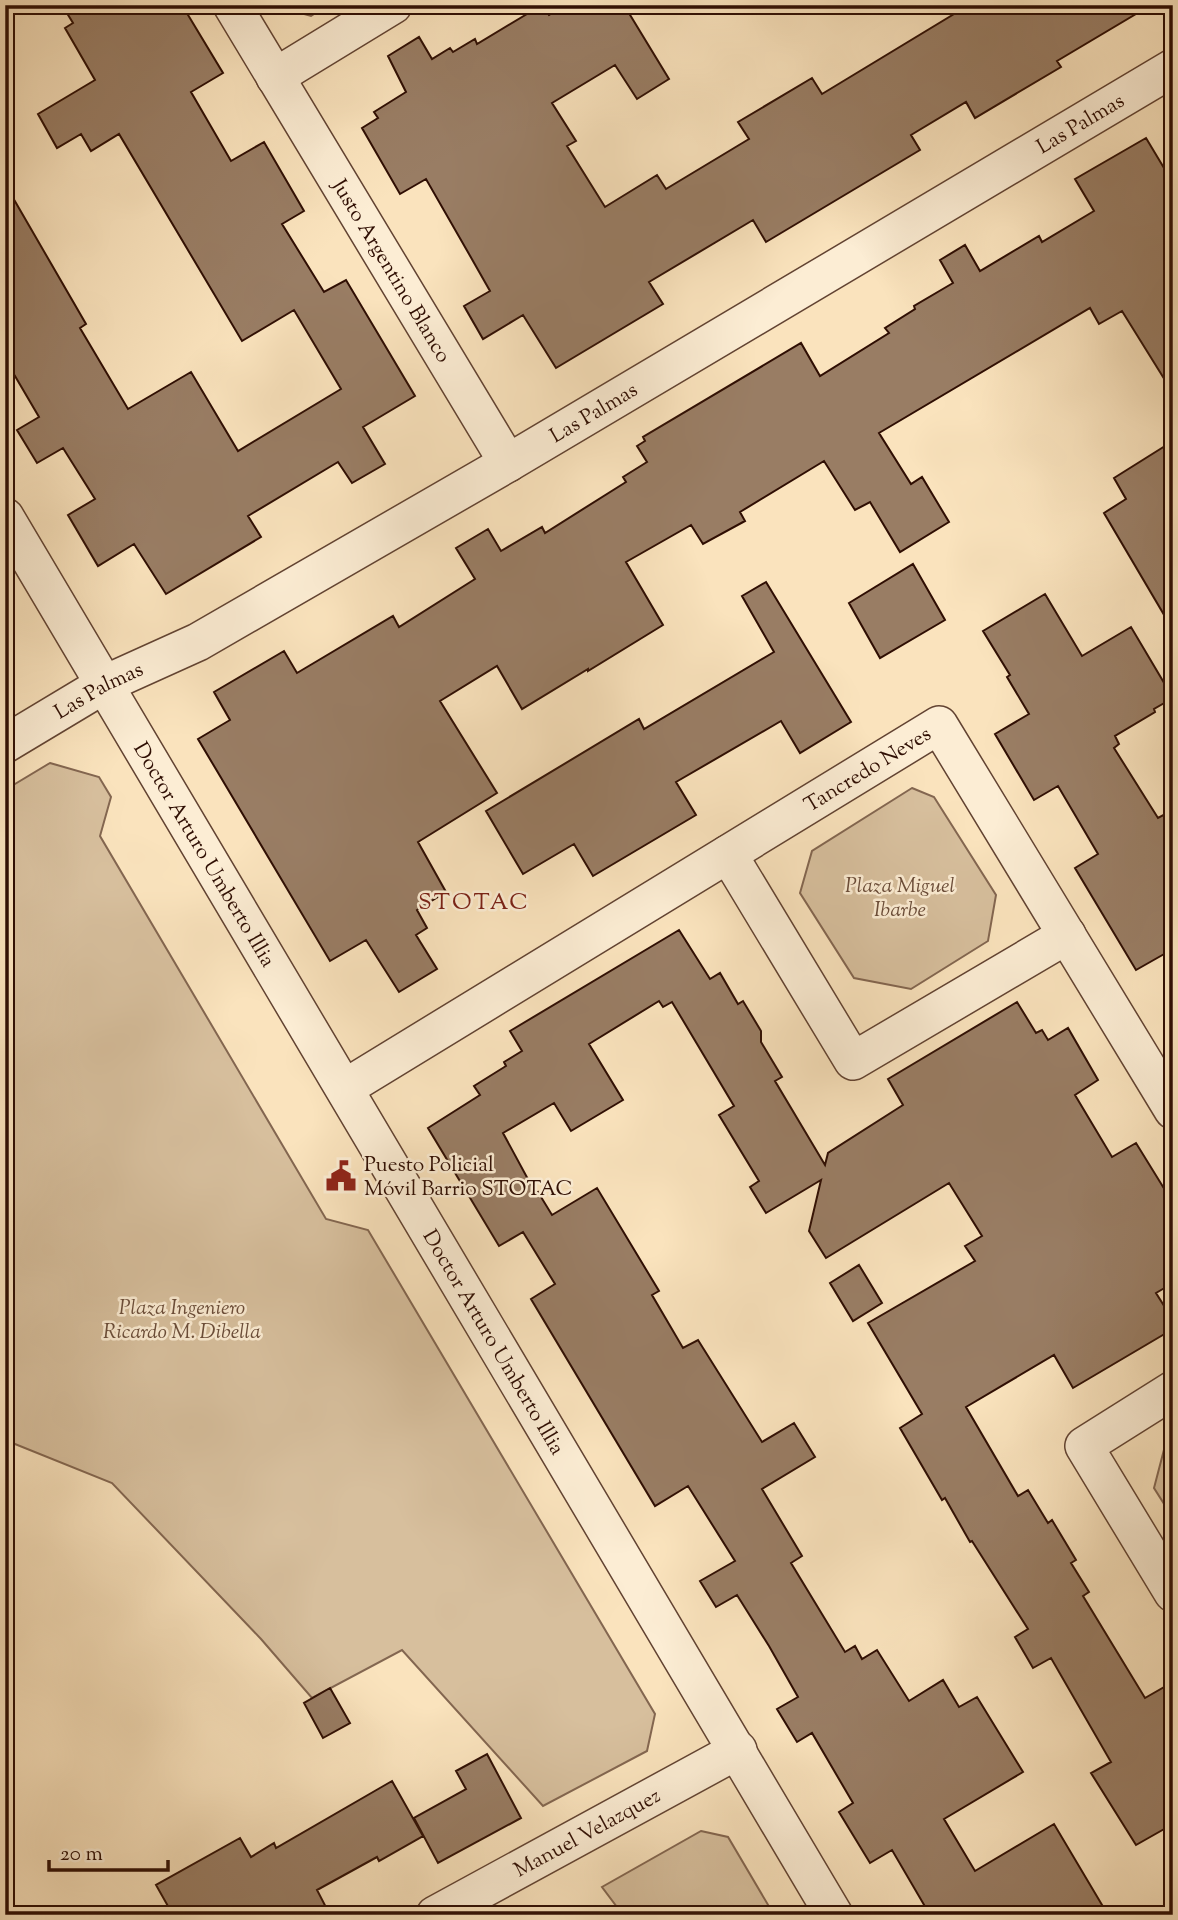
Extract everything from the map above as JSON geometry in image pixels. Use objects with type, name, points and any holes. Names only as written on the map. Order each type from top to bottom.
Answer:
[{"type":"street","name":"Justo Argentino Blanco","points":[[232,5],[508,463]]},
{"type":"street","points":[[275,77],[393,5]]},
{"type":"street","name":"Las Palmas","points":[[5,744],[105,684],[198,642],[508,463],[1173,68]]},
{"type":"street","name":"Doctor Arturo Umberto Illia","points":[[5,517],[834,1915]]},
{"type":"street","name":"Tancredo Neves","points":[[345,1087],[939,725],[1173,1110]]},
{"type":"street","points":[[728,854],[853,1061],[1067,935]]},
{"type":"street","points":[[1173,1390],[1084,1446],[1173,1593]]},
{"type":"street","name":"Manuel Velazquez","points":[[442,1913],[738,1750]]},
{"type":"green space","points":[[289,5],[328,5],[311,16],[293,11]]},
{"type":"green space","name":"Plaza Ingeniero Ricardo M. Dibella","points":[[50,763],[99,777],[111,797],[100,836],[326,1219],[368,1230],[655,1714],[647,1751],[543,1806],[402,1650],[312,1698],[261,1639],[112,1483],[5,1440],[5,790]]},
{"type":"green space","name":"Plaza Miguel Ibarbe","points":[[912,788],[934,797],[996,895],[988,941],[911,989],[854,978],[800,893],[812,851]]},
{"type":"green space","points":[[1173,1438],[1173,1518],[1154,1488],[1166,1442]]},
{"type":"green space","points":[[701,1831],[728,1837],[774,1915],[623,1915],[602,1887]]},
{"type":"building","points":[[62,5],[182,5],[223,73],[191,92],[231,161],[264,142],[304,211],[282,224],[324,292],[346,280],[415,396],[363,427],[385,464],[352,483],[338,462],[248,516],[261,537],[166,594],[134,544],[98,566],[68,515],[95,499],[63,448],[37,463],[17,430],[39,417],[5,359],[5,184],[86,324],[80,328],[128,409],[191,372],[238,451],[341,389],[294,310],[242,341],[119,134],[91,151],[81,134],[57,148],[38,114],[95,80],[65,28],[73,23]]},
{"type":"building","points":[[542,5],[549,15],[566,5],[624,5],[669,79],[637,99],[615,65],[552,103],[576,141],[567,146],[605,207],[657,175],[666,189],[749,139],[738,122],[812,78],[822,94],[969,5],[1151,5],[1057,61],[1061,67],[975,118],[966,102],[911,135],[920,150],[766,242],[753,220],[649,282],[663,304],[556,368],[523,315],[483,339],[464,306],[490,291],[426,179],[400,194],[362,128],[378,118],[374,112],[406,92],[388,56],[419,37],[432,59],[450,48],[453,52],[475,39],[477,44]]},
{"type":"building","points":[[1146,138],[1173,183],[1173,393],[1122,311],[1099,324],[1090,308],[879,433],[911,484],[922,477],[949,522],[900,552],[870,502],[855,510],[824,461],[740,512],[745,521],[703,544],[691,525],[626,562],[663,625],[522,709],[497,666],[440,701],[497,793],[418,842],[446,892],[417,910],[427,928],[416,935],[437,969],[399,992],[366,940],[330,961],[198,739],[230,720],[214,692],[284,651],[297,673],[393,616],[399,627],[475,579],[456,548],[488,529],[501,551],[542,527],[545,533],[626,482],[623,477],[647,462],[637,446],[645,441],[643,437],[801,343],[820,376],[889,333],[885,328],[915,309],[914,306],[953,283],[940,260],[965,245],[980,271],[1039,236],[1042,242],[1094,211],[1075,179]]},
{"type":"building","points":[[1173,441],[1173,630],[1104,513],[1126,499],[1114,478]]},
{"type":"building","points":[[913,564],[945,620],[880,658],[849,603]]},
{"type":"building","points":[[766,582],[851,722],[800,753],[781,721],[676,782],[696,815],[593,876],[574,844],[523,874],[486,811],[639,719],[644,729],[774,652],[742,596]]},
{"type":"building","points":[[1045,594],[1082,656],[1131,627],[1173,698],[1115,736],[1119,744],[1114,748],[1158,818],[1173,810],[1173,949],[1136,970],[1075,868],[1098,854],[1058,786],[1034,800],[995,734],[1029,714],[1007,677],[1010,675],[983,631]]},
{"type":"building","points":[[679,930],[710,979],[720,973],[738,1004],[743,1001],[761,1031],[761,1042],[782,1077],[775,1081],[825,1165],[828,1153],[903,1105],[888,1079],[1017,1002],[1036,1033],[1042,1030],[1048,1040],[1068,1028],[1098,1080],[1075,1095],[1112,1157],[1136,1143],[1173,1203],[1173,1283],[1156,1293],[1173,1320],[1173,1329],[1073,1388],[1054,1355],[966,1407],[1018,1496],[1028,1490],[1048,1523],[1052,1520],[1076,1560],[1071,1563],[1089,1592],[1083,1596],[1145,1698],[1173,1682],[1173,1824],[1136,1845],[1091,1773],[1111,1762],[1051,1658],[1033,1668],[1015,1637],[1028,1629],[972,1541],[970,1542],[945,1498],[942,1500],[900,1428],[922,1414],[868,1323],[975,1261],[965,1246],[982,1236],[949,1183],[826,1258],[809,1231],[821,1180],[766,1213],[750,1187],[759,1181],[719,1115],[734,1106],[672,1002],[663,1007],[659,1001],[589,1044],[623,1100],[571,1131],[554,1103],[503,1133],[536,1194],[538,1192],[552,1215],[597,1188],[659,1291],[652,1295],[683,1348],[698,1340],[762,1442],[794,1423],[815,1457],[762,1489],[802,1556],[791,1563],[845,1652],[855,1646],[862,1659],[877,1650],[909,1701],[943,1680],[959,1707],[977,1697],[1023,1772],[944,1819],[975,1871],[1054,1824],[1108,1915],[930,1915],[892,1850],[870,1863],[839,1812],[853,1803],[812,1733],[797,1742],[777,1709],[798,1697],[769,1646],[737,1595],[716,1607],[700,1581],[735,1561],[688,1486],[655,1506],[531,1299],[555,1284],[523,1232],[499,1246],[428,1128],[480,1095],[474,1086],[506,1066],[504,1062],[522,1051],[510,1031]]},
{"type":"building","points":[[859,1265],[882,1303],[853,1321],[830,1283]]},
{"type":"building","points":[[330,1688],[350,1723],[323,1738],[304,1703]]},
{"type":"building","points":[[487,1754],[521,1818],[438,1863],[414,1818],[466,1789],[456,1771]]},
{"type":"building","points":[[392,1781],[423,1836],[379,1861],[377,1857],[317,1890],[330,1915],[173,1915],[156,1885],[240,1838],[251,1857],[274,1843],[276,1848]]},
{"type":"place","name":"Puesto Policial Móvil Barrio STOTAC","points":[[341,1176]]},
{"type":"district","name":"STOTAC","points":[[474,901]]}]
